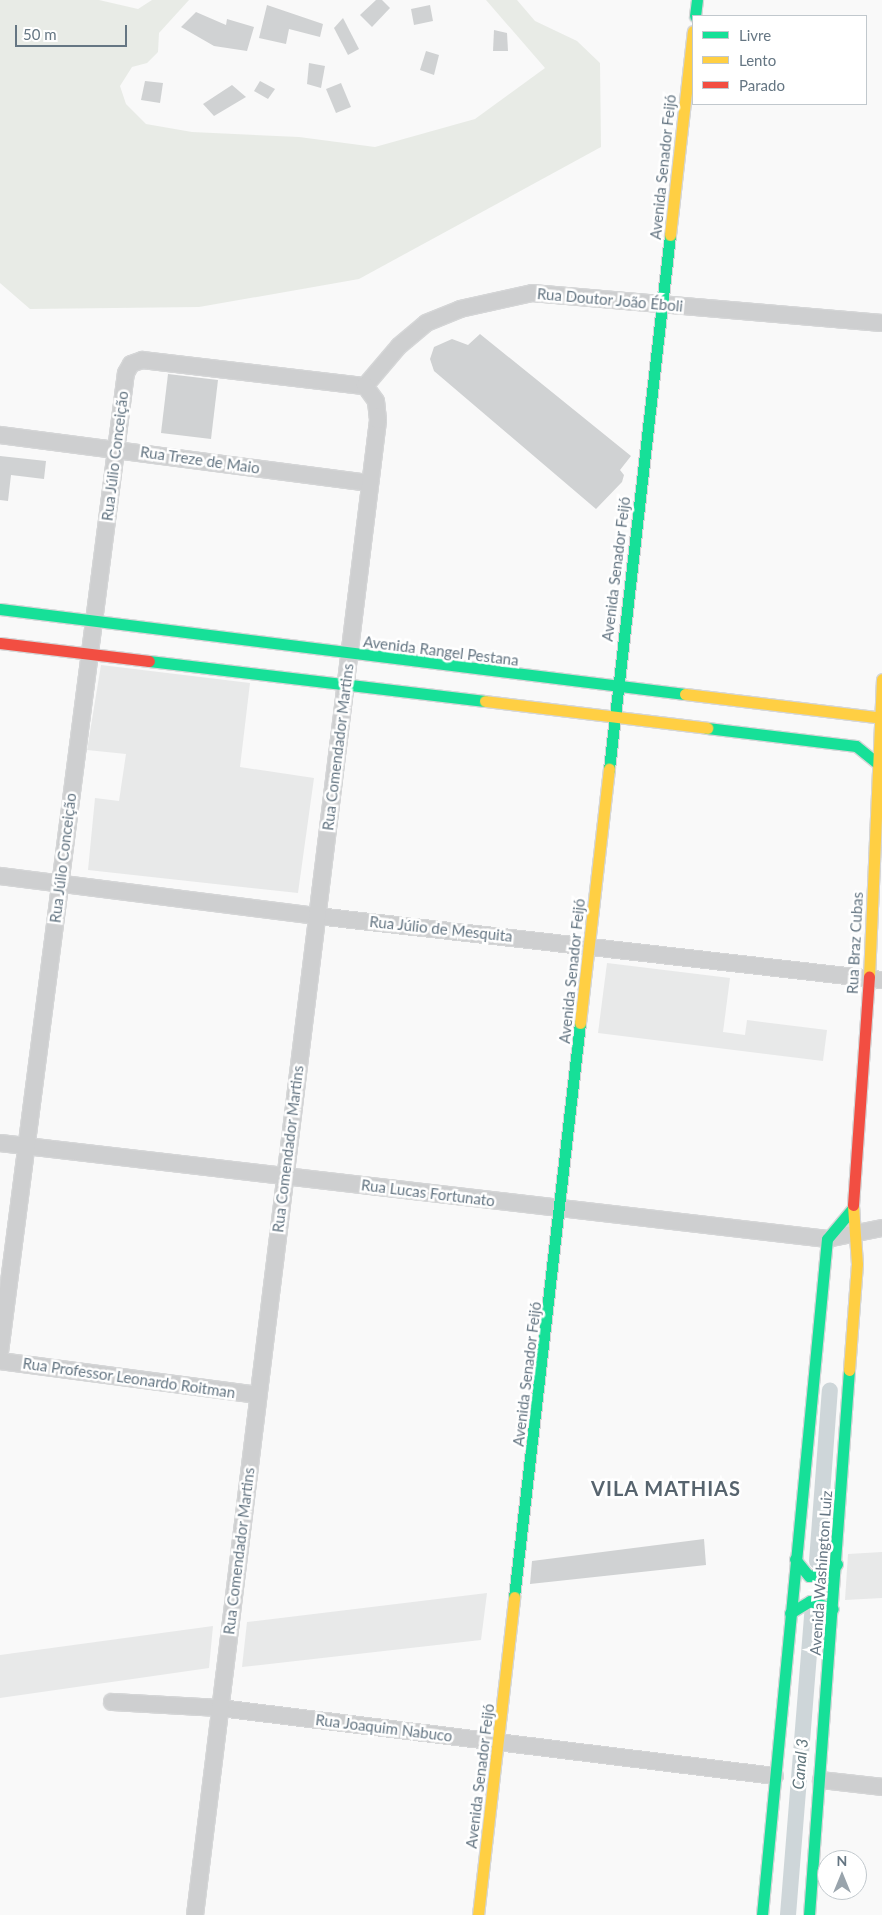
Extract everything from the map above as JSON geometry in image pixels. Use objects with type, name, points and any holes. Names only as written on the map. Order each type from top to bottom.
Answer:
[{"type":"main road","points":[[695,15],[697,0]]},
{"type":"main road","name":"Avenida Senador Feijó","points":[[478,1915],[561,1209],[617,688],[663,305],[692,40]]},
{"type":"main road","name":"Avenida Rangel Pestana","points":[[0,610],[617,688],[881,718]]},
{"type":"main road","points":[[0,643],[345,687],[856,746],[880,767]]},
{"type":"main road","name":"Rua Braz Cubas","points":[[856,1233],[853,1208],[875,979],[882,679]]},
{"type":"main road","points":[[827,1239],[853,1208]]},
{"type":"main road","name":"Avenida Washington Luiz","points":[[810,1915],[834,1609],[851,1353],[856,1233]]},
{"type":"main road","name":"Avenida Washington Luiz","points":[[762,1915],[827,1239]]},
{"type":"main road","points":[[816,1350],[833,1361],[851,1353]]},
{"type":"main road","points":[[812,1386],[831,1379],[848,1389]]},
{"type":"main road","points":[[795,1559],[809,1576],[829,1573],[837,1564]]},
{"type":"main road","points":[[790,1613],[810,1600],[834,1609]]},
{"type":"street","name":"Rua Doutor João Éboli","points":[[365,386],[399,346],[426,323],[460,309],[532,293],[882,323]]},
{"type":"street","name":"Rua Júlio Conceição","points":[[0,1352],[126,372],[131,364],[142,360],[365,386]]},
{"type":"street","name":"Rua Comendador Martins","points":[[194,1915],[378,414],[376,401],[365,386]]},
{"type":"street","name":"Rua Treze de Maio","points":[[0,435],[116,448],[370,483]]},
{"type":"street","name":"Rua Júlio de Mesquita","points":[[0,876],[317,916],[590,945],[875,979]]},
{"type":"street","name":"Rua Lucas Fortunato","points":[[0,1143],[827,1239],[882,1228]]},
{"type":"street","name":"Rua Professor Leonardo Roitman","points":[[0,1361],[258,1395]]},
{"type":"street","name":"Rua Joaquim Nabuco","points":[[112,1702],[220,1708],[775,1776]]},
{"type":"street","points":[[821,1780],[882,1787]]},
{"type":"shaded area","points":[[0,0],[99,0],[138,9],[152,0],[189,0],[159,33],[158,52],[147,63],[132,67],[120,86],[126,104],[146,124],[192,132],[299,137],[375,147],[475,119],[545,68],[486,0],[517,0],[535,21],[577,41],[600,63],[601,147],[359,279],[199,307],[30,309],[0,283]]},
{"type":"shaded area","points":[[101,665],[250,683],[240,767],[314,778],[298,893],[88,870],[95,798],[119,801],[126,754],[87,750]]},
{"type":"shaded area","points":[[607,963],[730,978],[723,1032],[745,1035],[747,1020],[827,1030],[823,1061],[598,1033]]},
{"type":"shaded area","points":[[882,1552],[882,1598],[845,1600],[848,1554]]},
{"type":"shaded area","points":[[487,1593],[481,1640],[242,1667],[247,1622]]},
{"type":"shaded area","points":[[213,1626],[209,1668],[0,1698],[0,1655]]},
{"type":"building","points":[[376,0],[382,0],[390,8],[372,27],[360,15]]},
{"type":"building","points":[[267,5],[323,24],[320,37],[289,29],[286,44],[259,38]]},
{"type":"building","points":[[430,5],[433,21],[414,25],[411,9]]},
{"type":"building","points":[[196,12],[226,25],[227,19],[254,27],[247,51],[214,46],[181,27]]},
{"type":"building","points":[[343,18],[359,49],[348,55],[334,28]]},
{"type":"building","points":[[494,30],[507,33],[508,51],[493,51]]},
{"type":"building","points":[[426,51],[439,55],[434,75],[420,70]]},
{"type":"building","points":[[309,63],[325,66],[321,88],[307,84]]},
{"type":"building","points":[[145,81],[163,83],[160,103],[141,100]]},
{"type":"building","points":[[260,81],[275,89],[268,99],[254,91]]},
{"type":"building","points":[[341,83],[351,107],[336,113],[326,89]]},
{"type":"building","points":[[232,85],[246,97],[214,116],[203,104]]},
{"type":"building","points":[[480,334],[631,456],[620,470],[624,475],[622,482],[596,509],[434,371],[430,359],[434,347],[452,339],[468,345]]},
{"type":"building","points":[[168,374],[218,380],[211,439],[161,433]]},
{"type":"building","points":[[0,456],[46,461],[44,479],[11,475],[8,501],[0,500]]},
{"type":"building","points":[[704,1539],[706,1565],[530,1584],[532,1561]]},
{"type":"waterway","name":"Canal 3","points":[[817,1561],[830,1390]]},
{"type":"waterway","name":"Canal 3","points":[[788,1915],[812,1614]]},
{"type":"traffic: fast","points":[[695,15],[697,0]]},
{"type":"traffic: fast","points":[[609,769],[670,235]]},
{"type":"traffic: fast","points":[[0,609],[685,694]]},
{"type":"traffic: fast","points":[[149,661],[485,701]]},
{"type":"traffic: fast","points":[[707,728],[856,746],[882,767]]},
{"type":"traffic: fast","points":[[514,1597],[580,1023]]},
{"type":"traffic: fast","points":[[762,1915],[827,1239],[853,1208]]},
{"type":"traffic: fast","points":[[809,1915],[849,1370]]},
{"type":"traffic: fast","points":[[795,1559],[809,1576],[829,1573],[837,1564]]},
{"type":"traffic: fast","points":[[790,1613],[810,1601],[833,1609]]},
{"type":"traffic: slow","points":[[670,235],[692,40]]},
{"type":"traffic: slow","points":[[869,977],[882,679]]},
{"type":"traffic: slow","points":[[685,694],[882,718]]},
{"type":"traffic: slow","points":[[485,701],[707,728]]},
{"type":"traffic: slow","points":[[580,1023],[609,769]]},
{"type":"traffic: slow","points":[[849,1370],[857,1264],[853,1205]]},
{"type":"traffic: slow","points":[[478,1915],[514,1597]]},
{"type":"traffic: jam","points":[[0,643],[149,661]]},
{"type":"traffic: jam","points":[[853,1205],[869,977]]},
{"type":"district","name":"VILA MATHIAS","points":[[666,1488]]}]
